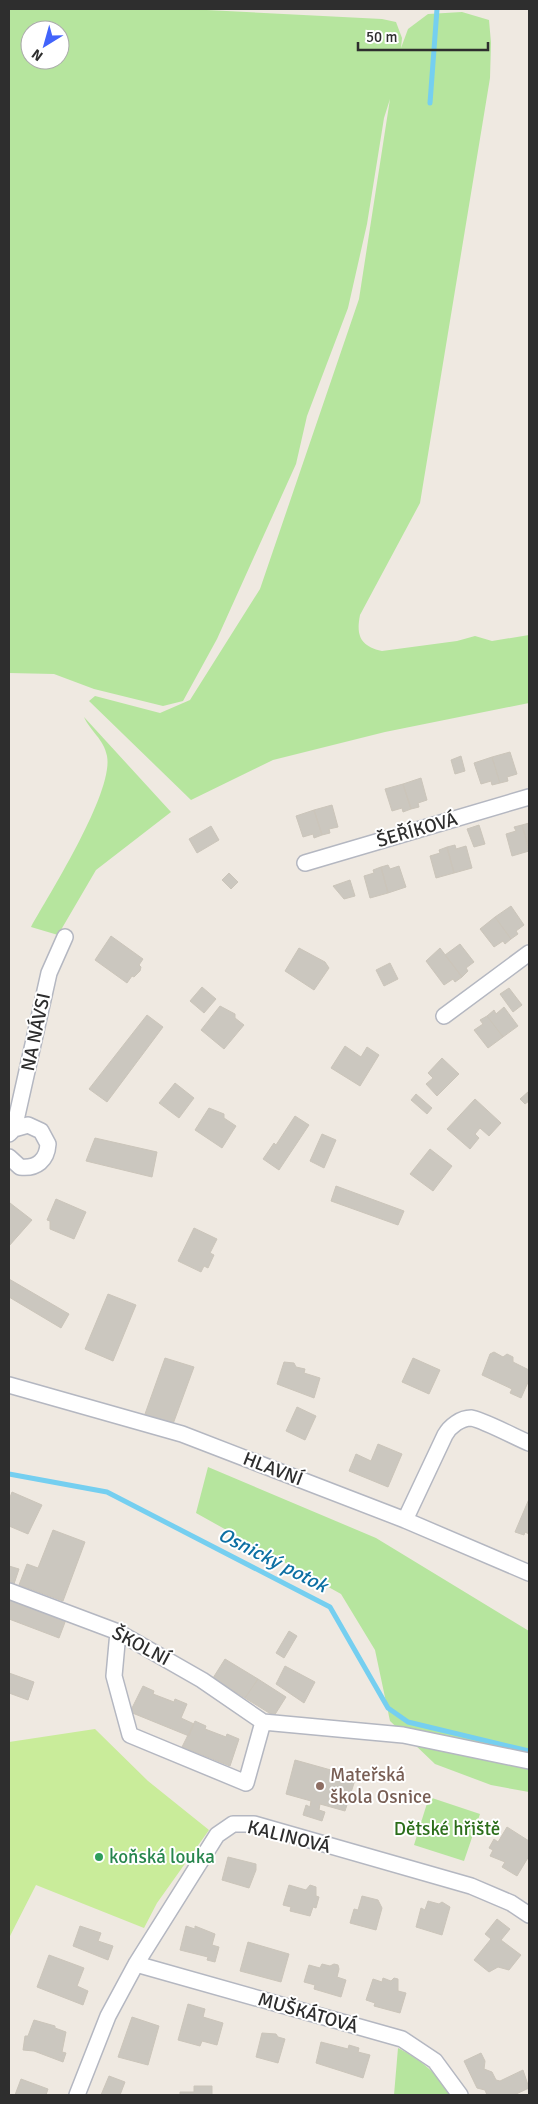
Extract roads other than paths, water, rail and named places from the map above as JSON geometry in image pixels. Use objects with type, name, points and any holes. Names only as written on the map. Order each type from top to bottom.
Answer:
[{"type":"street","name":"ŠEŘÍKOVÁ","points":[[305,863],[529,797]]},
{"type":"street","name":"NA NÁVSI","points":[[11,1164],[27,1168],[40,1163],[44,1158],[48,1144],[46,1137],[35,1127],[28,1125],[11,1130],[49,973],[65,937]]},
{"type":"street","points":[[444,1016],[529,953]]},
{"type":"street","name":"HLAVNÍ","points":[[9,1384],[182,1434],[405,1520],[529,1573]]},
{"type":"street","points":[[405,1520],[445,1434],[448,1429],[458,1422],[471,1418],[529,1443]]},
{"type":"street","name":"ŠKOLNÍ","points":[[9,1592],[118,1632],[202,1680],[263,1722],[403,1735],[529,1761]]},
{"type":"street","points":[[118,1632],[114,1676],[130,1735],[246,1783],[263,1722]]},
{"type":"street","name":"KALINOVÁ","points":[[77,2095],[108,2016],[136,1964],[217,1835],[233,1824],[254,1824],[471,1886],[511,1903],[529,1916]]},
{"type":"street","name":"MUŠKÁTOVÁ","points":[[136,1964],[402,2039],[435,2061],[460,2095]]},
{"type":"waterway","points":[[430,103],[437,9]]},
{"type":"waterway","name":"Osnický potok","points":[[9,1474],[107,1492],[330,1607],[388,1708],[408,1722],[529,1751]]},
{"type":"place","name":"Mateřská škola Osnice","points":[[320,1786]]},
{"type":"place","name":"koňská louka","points":[[99,1857]]},
{"type":"park label","name":"Dětské hřiště","points":[[447,1829]]}]
